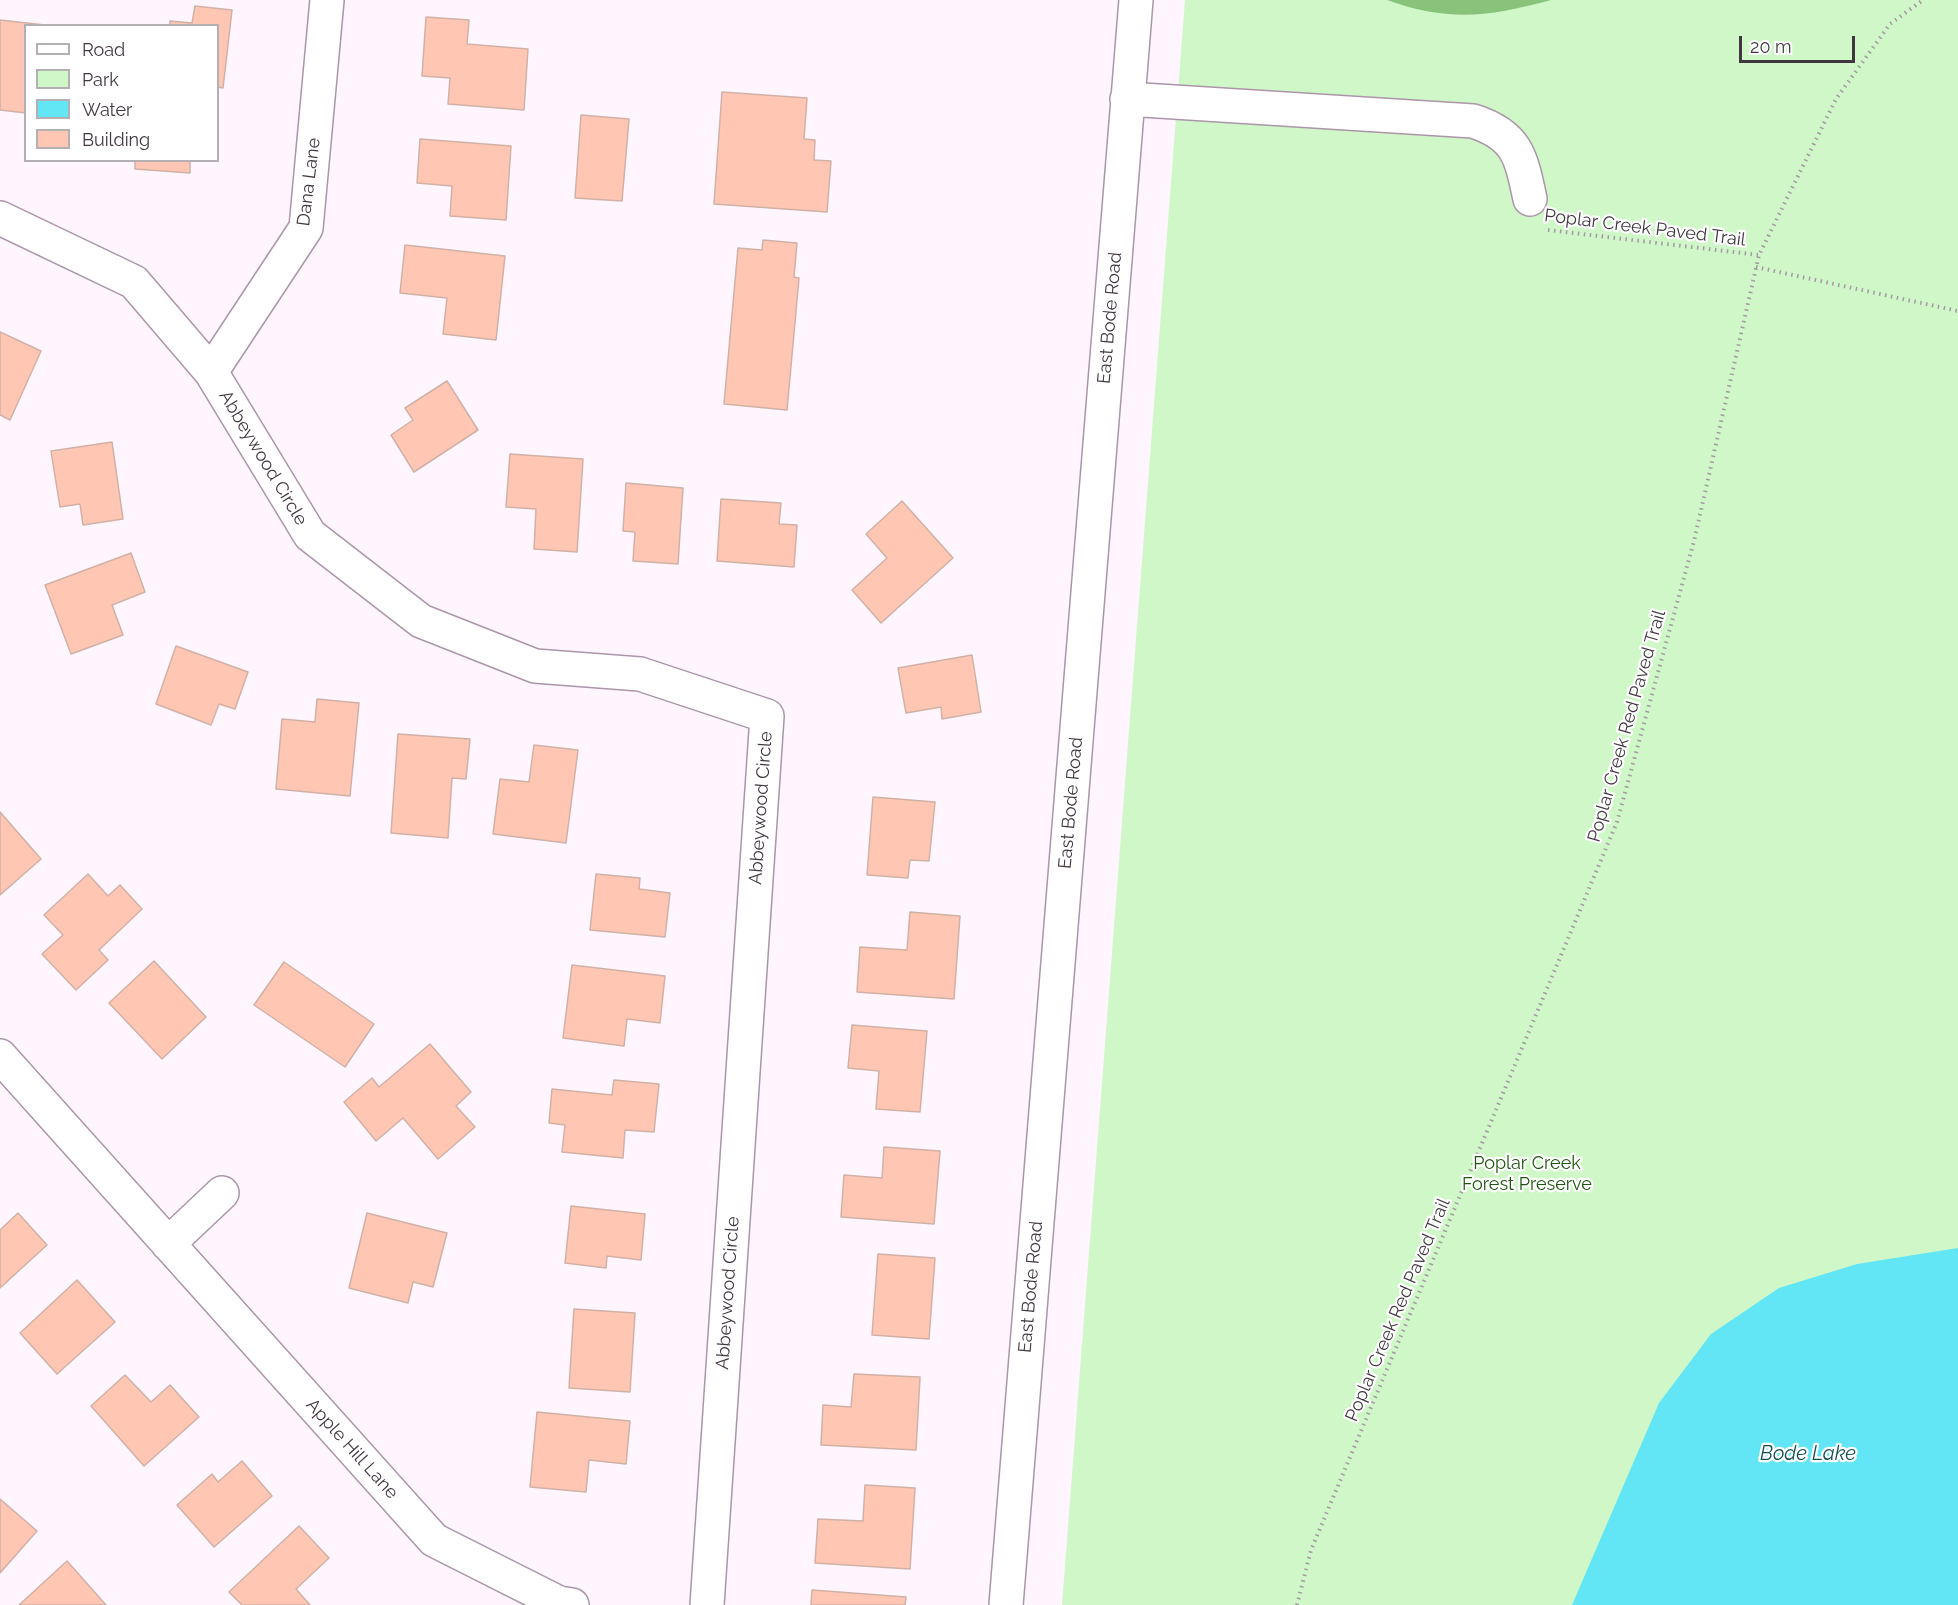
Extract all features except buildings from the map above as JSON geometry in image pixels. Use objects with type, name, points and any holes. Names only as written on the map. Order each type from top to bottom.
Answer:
[{"type":"street","name":"Dana Lane","points":[[211,372],[306,228],[327,0]]},
{"type":"street","name":"East Bode Road","points":[[1006,1605],[1136,0]]},
{"type":"street","points":[[1127,99],[1473,121],[1494,128],[1514,145],[1523,169],[1530,199]]},
{"type":"street","name":"Abbeywood Circle","points":[[0,218],[134,282],[211,372],[310,535],[421,621],[535,666],[640,674],[767,716],[707,1605]]},
{"type":"street","name":"Apple Hill Lane","points":[[0,1056],[434,1540],[559,1603],[572,1605]]},
{"type":"street","points":[[168,1244],[222,1193]]},
{"type":"path","name":"Poplar Creek Red Paved Trail","points":[[1297,1605],[1311,1550],[1617,822],[1694,541],[1759,255],[1836,99],[1890,24],[1923,0]]},
{"type":"path","name":"Poplar Creek Paved Trail","points":[[1540,229],[1759,255]]},
{"type":"path","points":[[1756,267],[1958,311]]},
{"type":"green space","name":"Poplar Creek Forest Preserve","points":[[1185,0],[1958,0],[1958,1605],[1062,1605]]},
{"type":"green space","points":[[1387,0],[1551,0],[1508,10],[1469,15],[1430,12]]},
{"type":"water","name":"Bode Lake","points":[[1958,1248],[1958,1605],[1572,1605],[1659,1403],[1711,1334],[1779,1288],[1857,1264]]}]
